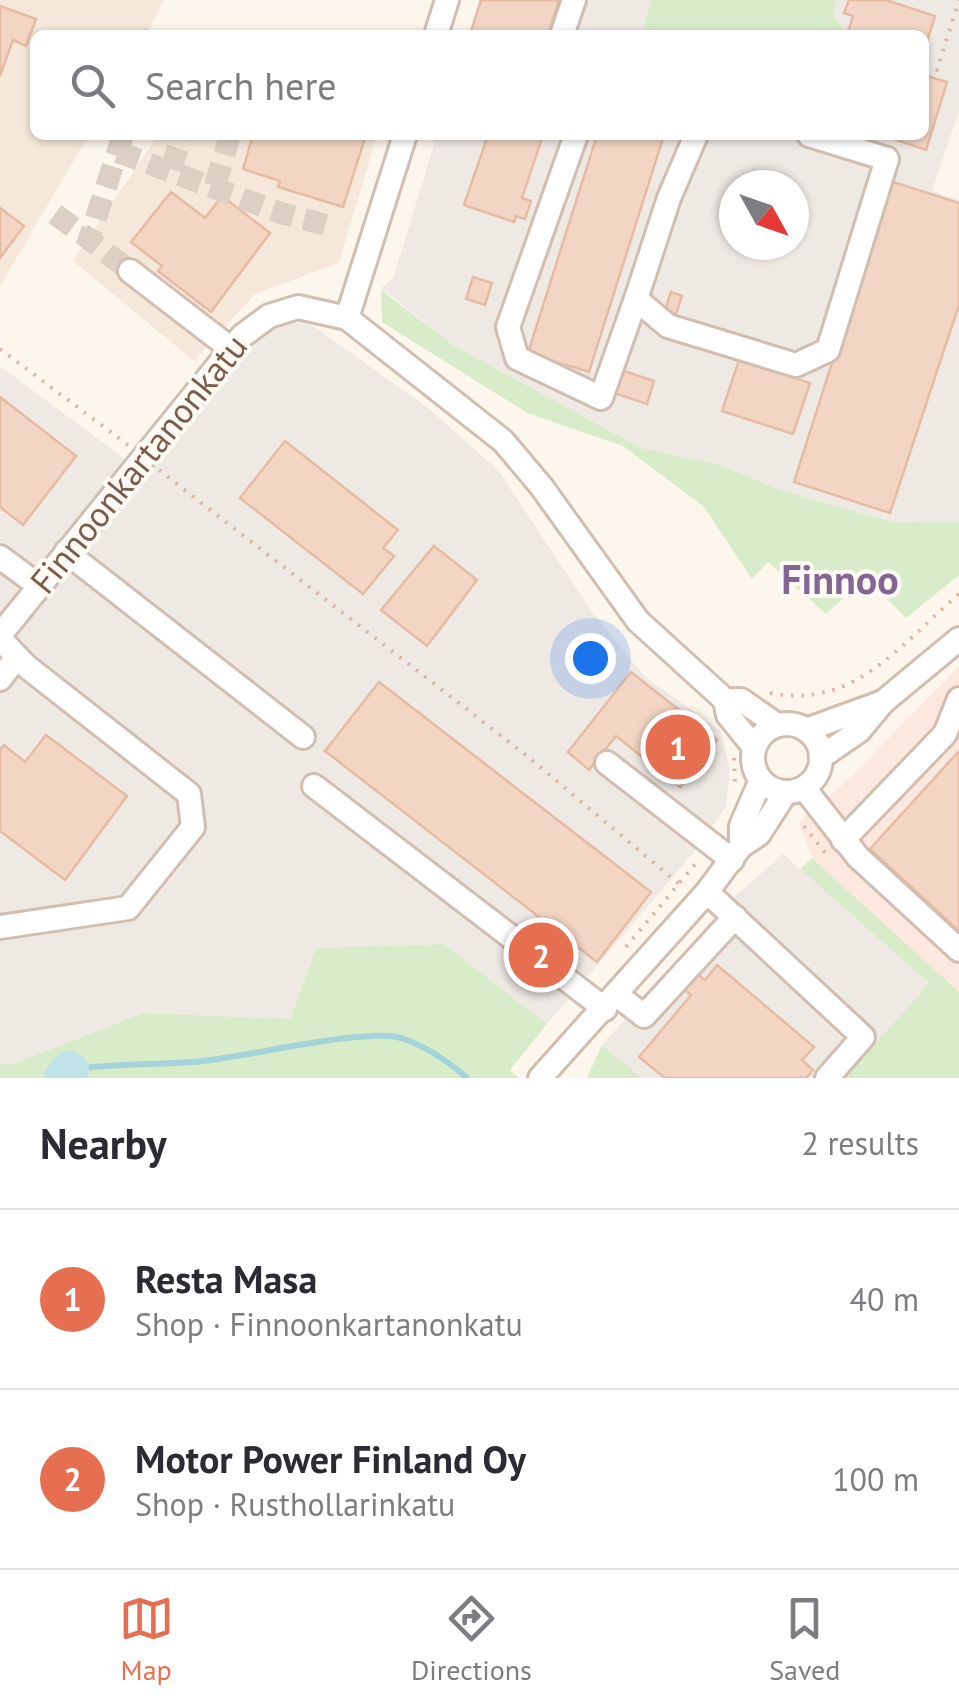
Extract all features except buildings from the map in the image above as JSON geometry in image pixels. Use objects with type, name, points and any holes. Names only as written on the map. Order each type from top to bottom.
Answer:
[{"type":"street","points":[[438,30],[447,0]]},
{"type":"street","points":[[564,30],[574,0]]},
{"type":"street","points":[[348,318],[403,140]]},
{"type":"street","points":[[574,140],[508,327],[517,358],[601,398],[669,198],[694,140]]},
{"type":"street","points":[[636,298],[668,326],[796,366],[828,350],[887,160],[825,140]]},
{"type":"street","points":[[130,271],[230,348]]},
{"type":"street","name":"Finnoonkartanonkatu","points":[[0,637],[230,348],[254,324],[284,310],[316,307],[348,318],[502,441],[541,486],[638,622],[724,700],[743,747]]},
{"type":"street","points":[[66,552],[304,737]]},
{"type":"street","points":[[0,557],[39,586]]},
{"type":"street","points":[[0,637],[18,657],[190,794],[193,827],[128,908],[0,927]]},
{"type":"street","points":[[821,757],[859,731],[883,702],[959,639]]},
{"type":"street","points":[[0,679],[18,657]]},
{"type":"street","points":[[843,840],[945,734],[959,699]]},
{"type":"street","name":"Finnoonkartanonkatu","points":[[724,700],[742,700],[776,725]]},
{"type":"street","points":[[883,702],[806,730],[776,725],[743,747],[761,780],[795,790],[959,950]]},
{"type":"street","points":[[542,1072],[611,1002],[736,853],[759,834],[795,790],[815,776],[821,757],[806,730]]},
{"type":"street","points":[[607,763],[712,844],[736,853]]},
{"type":"street","points":[[736,853],[741,826],[761,780]]},
{"type":"street","points":[[314,786],[611,1002],[644,1016],[735,918]]},
{"type":"street","points":[[707,892],[863,1037],[827,1078]]},
{"type":"path","points":[[929,67],[938,70],[959,0]]},
{"type":"path","points":[[0,348],[527,756],[679,884]]},
{"type":"path","points":[[760,698],[768,693],[811,698],[848,686],[959,594]]},
{"type":"path","points":[[734,798],[743,747]]},
{"type":"path","points":[[621,953],[712,844]]},
{"type":"shaded area","points":[[0,0],[164,0],[149,30],[30,30],[30,140],[86,140],[0,286]]},
{"type":"shaded area","points":[[479,0],[959,0],[959,111],[932,191],[959,200],[959,521],[896,523],[780,490],[720,465],[641,448],[453,345],[381,288],[393,279],[435,140],[929,140],[929,30],[470,30]]},
{"type":"shaded area","points":[[155,140],[376,140],[339,263],[255,294],[194,361],[73,261]]},
{"type":"shaded area","points":[[294,322],[312,325],[428,408],[498,470],[592,612],[645,677],[721,731],[730,770],[726,807],[694,852],[547,1024],[444,944],[316,948],[290,1019],[143,1013],[13,1064],[0,1063],[0,366],[138,469],[250,343],[275,326]]},
{"type":"shaded area","points":[[959,666],[959,993],[812,858],[799,823],[851,777]]},
{"type":"shaded area","points":[[783,854],[929,983],[845,1078],[642,1078],[602,1045],[727,903]]},
{"type":"green space","points":[[651,0],[836,0],[833,15],[842,28],[841,30],[642,30]]},
{"type":"green space","points":[[381,290],[453,345],[641,448],[720,465],[780,490],[896,523],[959,521],[959,575],[906,618],[865,578],[826,614],[768,562],[752,579],[704,507],[623,446],[527,413],[382,322]]},
{"type":"green space","points":[[812,858],[959,992],[959,1078],[845,1078],[929,983],[800,869]]},
{"type":"green space","points":[[444,944],[547,1024],[510,1070],[519,1078],[0,1078],[0,1063],[13,1064],[143,1013],[290,1019],[316,948]]},
{"type":"green space","points":[[602,1045],[642,1078],[587,1078]]},
{"type":"waterway","points":[[70,1070],[214,1060],[331,1040],[383,1036],[419,1045],[467,1078]]},
{"type":"waterway","points":[[63,1078],[70,1070]]},
{"type":"tunnel","points":[[121,140],[89,239],[130,271]]},
{"type":"tunnel","points":[[171,169],[180,140]]},
{"type":"tunnel","points":[[215,186],[229,140]]},
{"type":"tunnel","points":[[118,152],[281,213],[330,226]]},
{"type":"tunnel","points":[[55,214],[89,239]]},
{"type":"place","name":"Resta Masa","points":[[678,747]]},
{"type":"place","name":"Motor Power Finland Oy","points":[[541,955]]},
{"type":"district","name":"Finnoo","points":[[840,580]]}]
